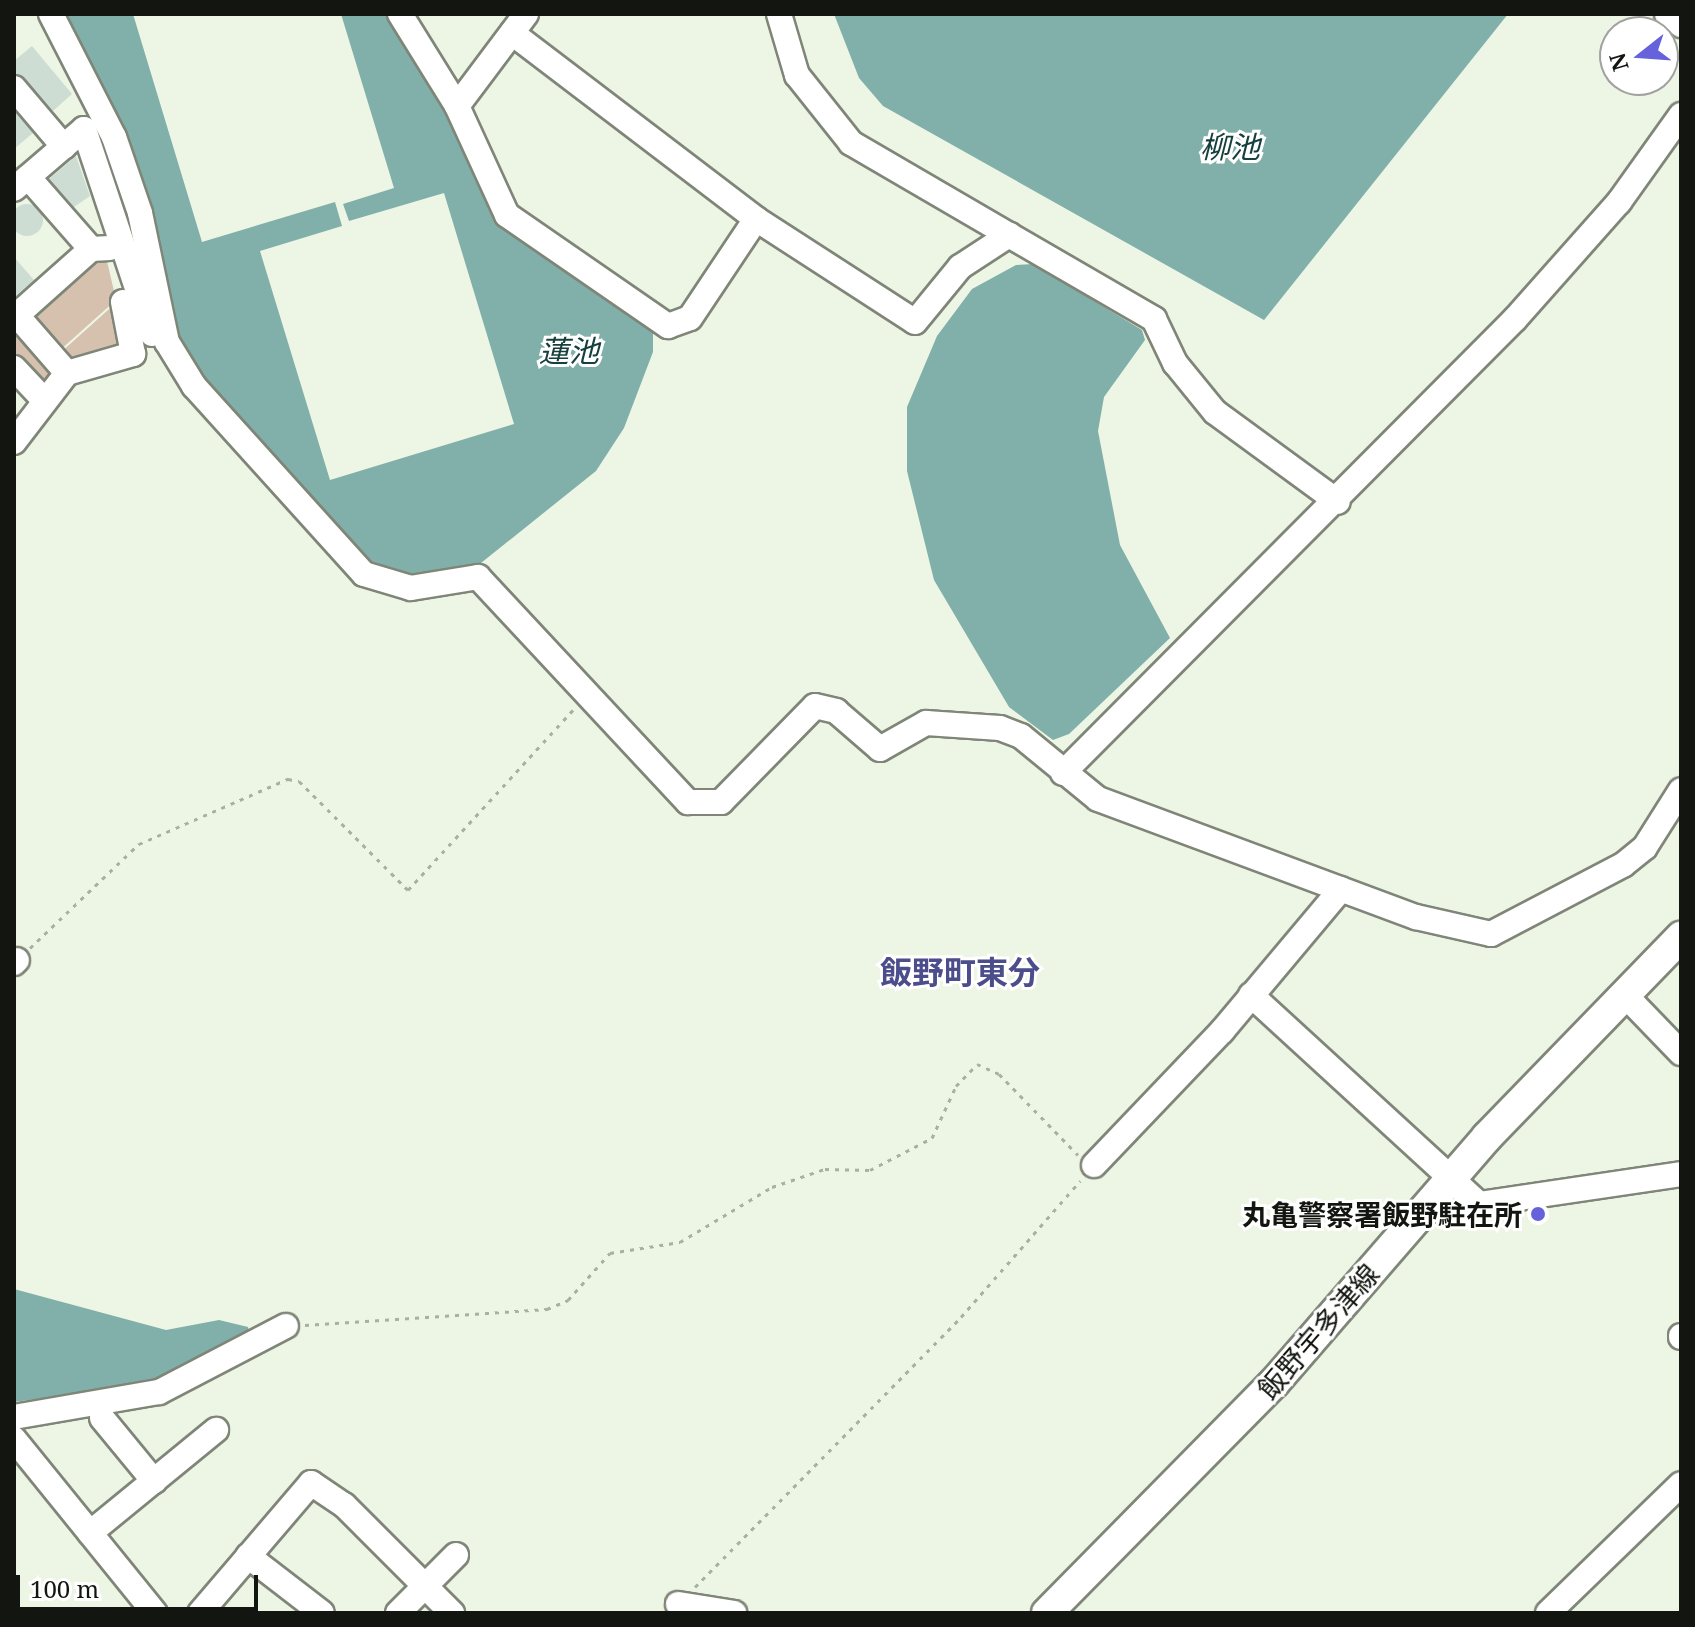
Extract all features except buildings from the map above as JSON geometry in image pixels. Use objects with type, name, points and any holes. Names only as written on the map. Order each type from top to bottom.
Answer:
[{"type":"main road","name":"飯野宇多津線","points":[[1047,1613],[1274,1383],[1447,1173],[1681,937]]},
{"type":"street","points":[[51,14],[128,173],[178,366]]},
{"type":"street","points":[[400,14],[457,106],[507,215],[668,326],[690,318],[756,219]]},
{"type":"street","points":[[779,14],[797,75],[851,143],[1154,319],[1175,363],[1215,412],[1338,502]]},
{"type":"street","points":[[1667,14],[1681,25]]},
{"type":"street","points":[[457,106],[519,24],[756,219],[915,322],[960,267],[1009,235]]},
{"type":"street","points":[[14,88],[64,147]]},
{"type":"street","points":[[1063,773],[1338,502],[1536,296],[1619,202],[1681,115]]},
{"type":"street","points":[[14,442],[67,373],[133,354],[107,242],[84,129],[21,183],[107,242],[146,327],[344,559],[411,588],[478,577],[589,690],[688,802],[710,807],[815,706],[836,711],[880,749],[926,723],[1000,728],[1021,736],[1098,799],[1341,889],[1491,934],[1623,865],[1645,847],[1681,791]]},
{"type":"street","points":[[67,373],[15,313],[107,242]]},
{"type":"street","points":[[14,368],[45,401]]},
{"type":"street","points":[[1094,1165],[1251,995],[1341,889]]},
{"type":"street","points":[[1624,994],[1681,1053]]},
{"type":"street","points":[[1251,995],[1447,1173],[1492,1207],[1681,1174]]},
{"type":"street","points":[[14,1417],[159,1392],[286,1326]]},
{"type":"street","points":[[102,1418],[154,1481]]},
{"type":"street","points":[[90,1533],[216,1430]]},
{"type":"street","points":[[15,1444],[155,1613]]},
{"type":"street","points":[[200,1613],[311,1483],[452,1613]]},
{"type":"street","points":[[1548,1613],[1681,1484]]},
{"type":"street","points":[[398,1613],[456,1555]]},
{"type":"street","points":[[248,1556],[322,1613]]},
{"type":"street","points":[[678,1604],[734,1613]]},
{"type":"path","points":[[16,961],[139,844],[288,779],[408,890],[495,802],[589,690]]},
{"type":"path","points":[[286,1326],[409,1315],[521,1316],[547,1309],[568,1300],[610,1253],[680,1242],[772,1187],[825,1169],[870,1170],[932,1138],[956,1086],[977,1064],[999,1074],[1094,1165],[961,1317],[678,1604]]},
{"type":"shaded area","points":[[89,259],[107,261],[116,300],[58,352],[29,320]]},
{"type":"shaded area","points":[[117,302],[128,344],[78,367],[60,353]]},
{"type":"shaded area","points":[[14,324],[54,371],[45,388],[14,359]]},
{"type":"water","name":"蓮池","points":[[59,14],[133,14],[202,242],[335,202],[342,226],[260,251],[330,480],[514,424],[444,193],[349,221],[343,204],[394,188],[341,14],[393,14],[441,90],[477,173],[653,328],[653,352],[624,428],[596,471],[461,579],[400,577],[367,563],[187,362]]},
{"type":"water","name":"柳池","points":[[834,14],[1508,14],[1264,320],[883,106],[859,78]]},
{"type":"water","points":[[1033,264],[1142,330],[1145,340],[1104,397],[1098,431],[1120,545],[1170,638],[1069,734],[1053,740],[1009,707],[934,580],[907,471],[907,407],[937,336],[972,289],[1016,265]]},
{"type":"water","points":[[14,1289],[166,1330],[219,1320],[248,1327],[250,1337],[155,1383],[14,1402]]},
{"type":"place","name":"丸亀警察署飯野駐在所","points":[[1538,1214]]},
{"type":"district","name":"飯野町東分","points":[[960,972]]}]
